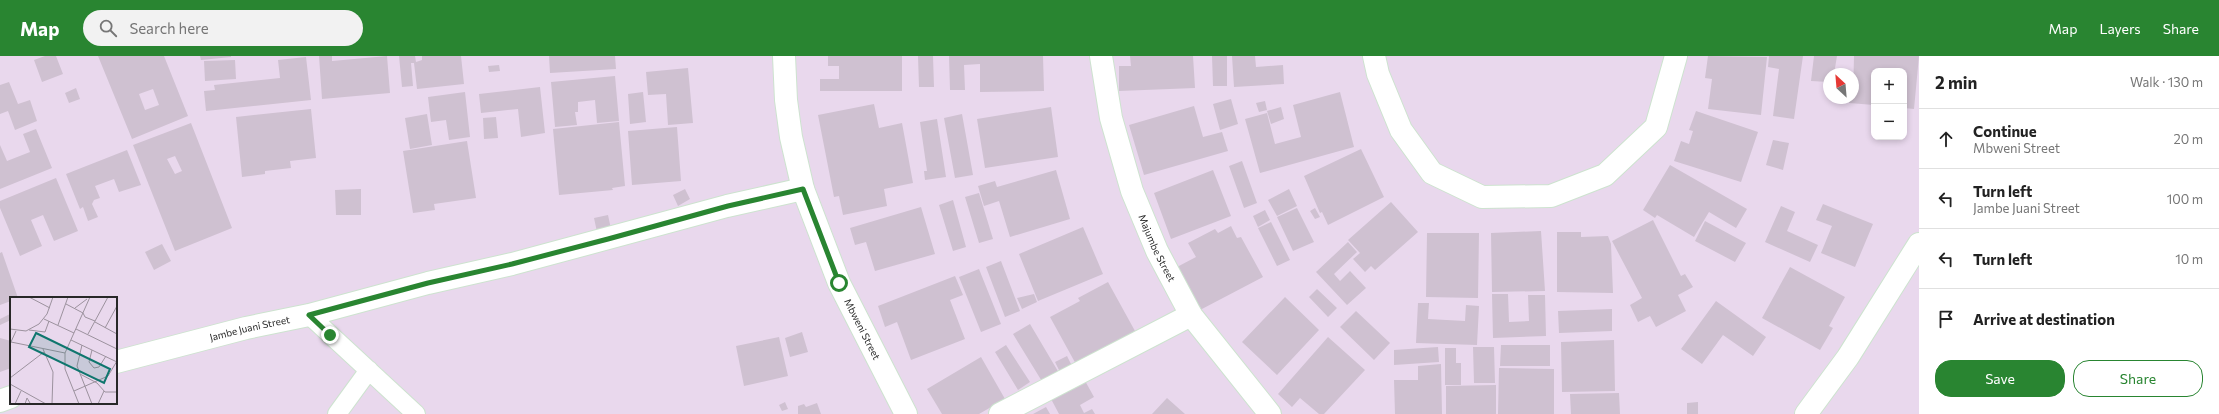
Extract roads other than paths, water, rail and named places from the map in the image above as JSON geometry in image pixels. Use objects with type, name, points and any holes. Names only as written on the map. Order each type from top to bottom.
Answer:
[{"type":"street","name":"Mbweni Street","points":[[784,56],[786,100],[791,137],[803,189],[839,283],[906,414]]},
{"type":"street","name":"Majumbe Street","points":[[1101,56],[1111,118],[1132,191],[1157,251],[1191,315],[1270,414]]},
{"type":"street","points":[[1374,56],[1378,74],[1401,130],[1432,173],[1482,197],[1551,196],[1605,176],[1656,127],[1676,56]]},
{"type":"street","name":"Jambe Juani Street","points":[[117,362],[246,328],[309,315],[428,283],[512,264],[728,206],[803,189]]},
{"type":"street","points":[[1806,414],[1848,357],[1919,244]]},
{"type":"street","points":[[1000,414],[1191,315]]},
{"type":"street","points":[[0,401],[10,397]]},
{"type":"lane","points":[[309,315],[416,414]]},
{"type":"lane","points":[[337,414],[369,370]]}]
